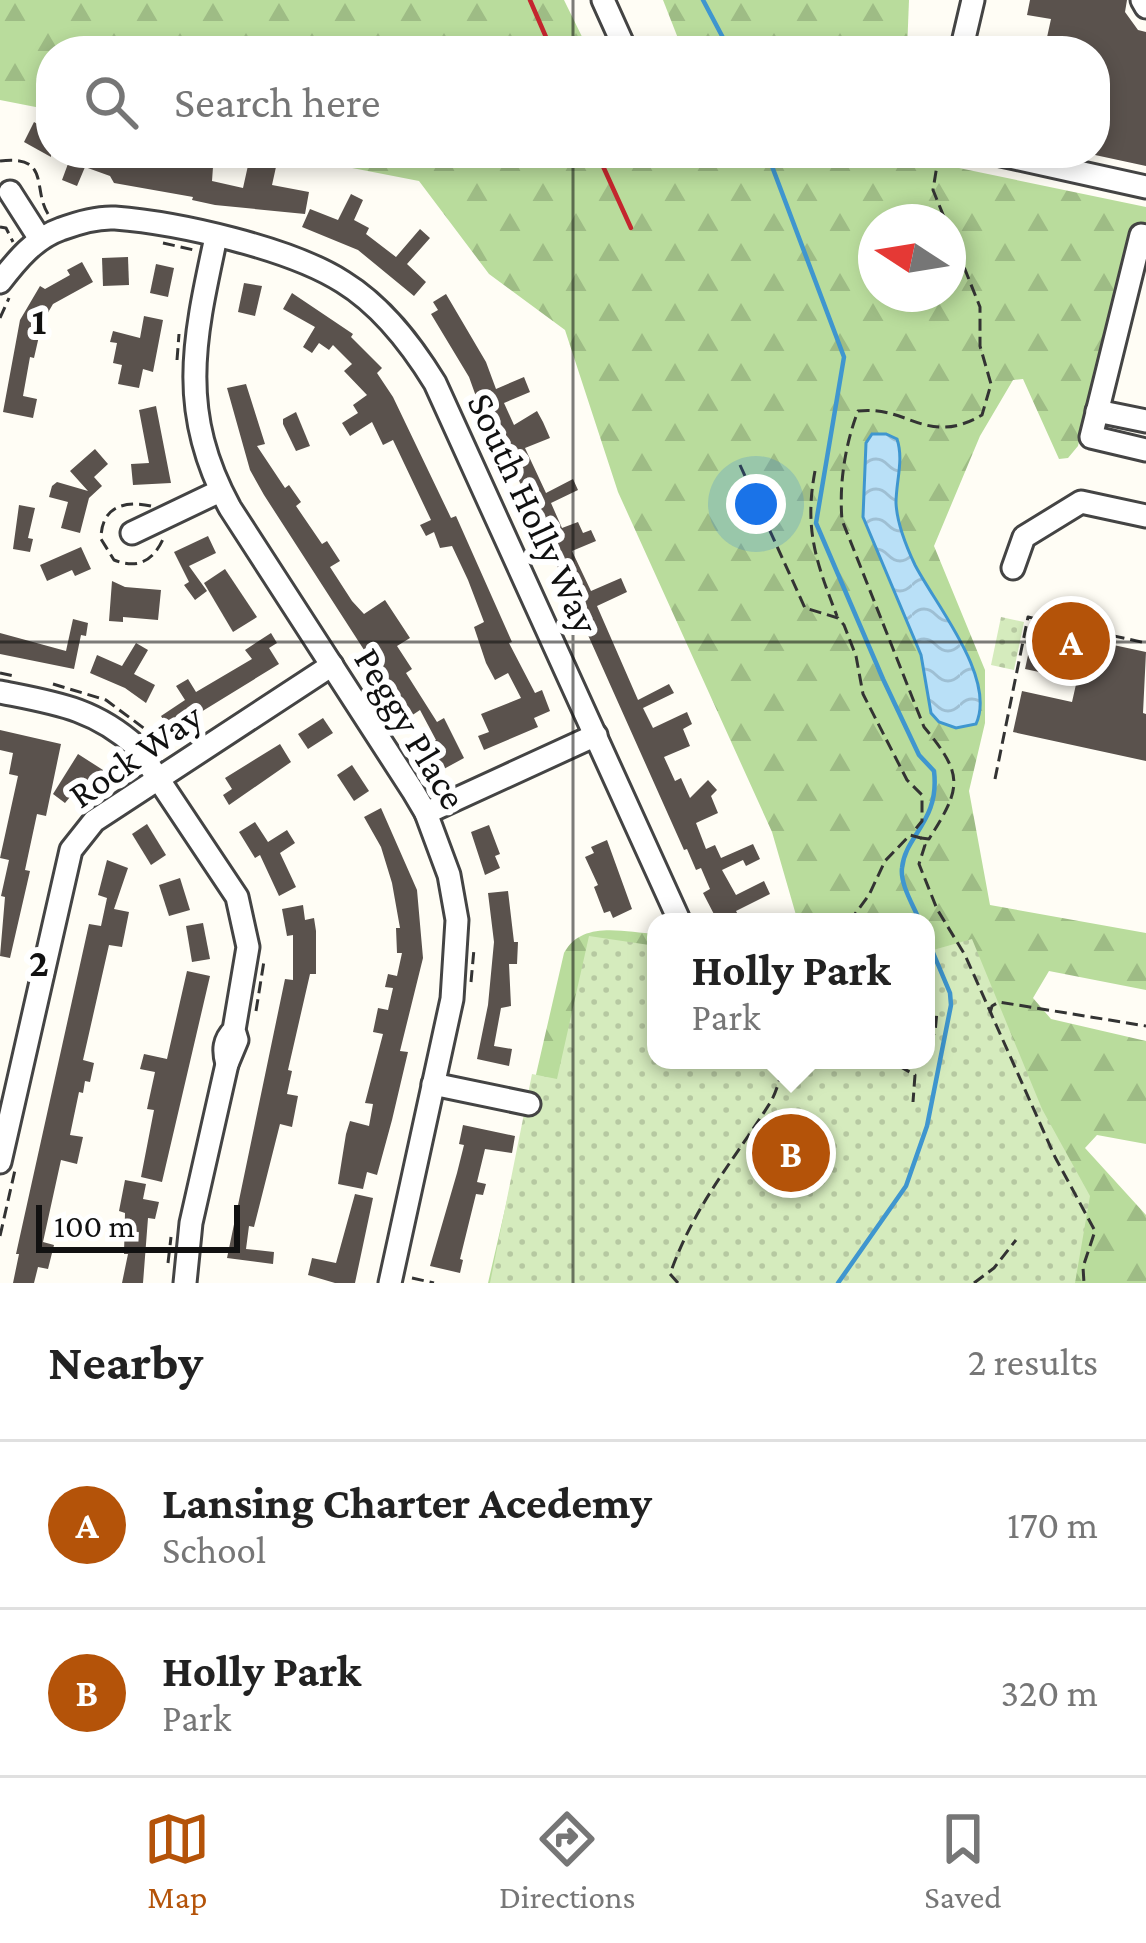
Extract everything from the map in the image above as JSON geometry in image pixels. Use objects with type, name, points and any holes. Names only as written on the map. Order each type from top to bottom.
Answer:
[{"type":"street","points":[[603,0],[619,36]]},
{"type":"street","points":[[965,36],[973,0]]},
{"type":"street","points":[[1060,168],[1146,187]]},
{"type":"street","points":[[9,284],[40,239],[10,192]]},
{"type":"street","name":"South Holly Way","points":[[40,239],[59,229],[112,218],[206,244],[269,249],[345,283],[383,314],[435,383],[676,913]]},
{"type":"street","points":[[1146,236],[1141,235],[1091,437],[1146,450]]},
{"type":"street","name":"Peggy Place","points":[[206,244],[192,368],[200,434],[220,491],[426,813],[449,875],[457,920],[452,999],[399,1280]]},
{"type":"street","points":[[1097,411],[1146,422]]},
{"type":"street","points":[[132,533],[220,491]]},
{"type":"street","points":[[1013,568],[1024,537],[1081,502],[1146,516]]},
{"type":"street","name":"Rock Way","points":[[8,1165],[71,850],[94,820],[332,665]]},
{"type":"street","points":[[0,692],[99,717],[137,747],[237,897],[244,921],[247,971],[243,1029],[226,1038],[227,1064],[176,1279]]},
{"type":"street","points":[[426,813],[596,736]]},
{"type":"street","points":[[433,1084],[529,1104]]},
{"type":"path","points":[[0,160],[17,159],[32,167],[40,178],[43,206],[50,216]]},
{"type":"path","points":[[937,168],[933,190],[939,204]]},
{"type":"path","points":[[0,227],[14,241],[0,254]]},
{"type":"path","points":[[155,242],[206,244]]},
{"type":"path","points":[[917,836],[929,839],[944,819],[956,778],[946,753],[924,728],[842,520],[841,501],[848,437],[858,411],[876,409],[916,424],[958,429],[982,415],[991,384],[980,346],[980,308],[966,273]]},
{"type":"path","points":[[0,319],[9,284]]},
{"type":"path","points":[[177,376],[182,320]]},
{"type":"path","points":[[740,465],[805,608],[838,618]]},
{"type":"path","points":[[815,471],[808,508],[812,546],[856,656],[862,694],[908,780],[922,796],[917,836],[892,851],[856,913]]},
{"type":"path","points":[[157,507],[136,502],[114,507],[106,514],[101,538],[114,560],[137,565],[158,550],[167,532]]},
{"type":"path","points":[[995,779],[1028,617],[1146,643]]},
{"type":"path","points":[[917,836],[925,845],[919,864],[943,922],[980,986],[1055,1157],[1095,1231],[1083,1267],[1084,1283]]},
{"type":"path","points":[[243,1029],[266,949]]},
{"type":"path","points":[[989,1015],[999,1002],[1146,1026]]},
{"type":"path","points":[[935,1026],[937,1011]]},
{"type":"path","points":[[678,1283],[670,1274],[682,1239],[709,1190],[773,1098],[784,1069]]},
{"type":"path","points":[[904,1069],[915,1075],[913,1102]]},
{"type":"path","points":[[0,1237],[8,1165]]},
{"type":"path","points":[[170,1238],[176,1279]]},
{"type":"path","points":[[974,1283],[1016,1240]]},
{"type":"path","points":[[399,1280],[434,1283]]},
{"type":"green space","points":[[0,0],[564,0],[582,36],[36,36],[36,107],[0,100]]},
{"type":"green space","points":[[663,0],[909,0],[908,36],[677,36]]},
{"type":"green space","points":[[352,168],[959,168],[1146,207],[1146,224],[1137,223],[1128,234],[1078,446],[1068,458],[1059,459],[1023,379],[1013,380],[980,436],[934,546],[985,670],[985,723],[969,791],[990,905],[1146,933],[1146,990],[1049,971],[1033,998],[1051,1019],[1146,1041],[1146,1144],[1097,1135],[1085,1148],[1146,1215],[1146,1283],[488,1283],[564,953],[581,936],[604,930],[647,933],[647,1069],[935,1069],[935,913],[795,913],[772,832],[618,492],[565,330],[489,274],[419,181]]},
{"type":"green space","points":[[1001,617],[1024,622],[1014,670],[991,665]]},
{"type":"green space","points":[[589,936],[647,945],[647,1069],[935,1069],[935,949],[972,939],[1042,1109],[1090,1196],[1075,1283],[490,1283],[532,1074],[557,1079]]},
{"type":"water","points":[[872,434],[897,439],[900,527],[915,565],[971,664],[980,706],[976,724],[956,728],[939,722],[931,713],[921,655],[863,517],[866,443]]},
{"type":"building","points":[[1030,0],[1127,0],[1125,12],[1138,30],[1146,32],[1146,166],[1110,158],[1110,36],[1047,36],[1051,19],[1027,15]]},
{"type":"building","points":[[34,122],[36,149],[24,142]]},
{"type":"building","points":[[66,168],[85,168],[77,186],[62,180]]},
{"type":"building","points":[[88,168],[213,168],[212,181],[243,188],[247,168],[276,168],[272,185],[309,192],[305,214],[215,205],[114,183],[110,176]]},
{"type":"building","points":[[351,194],[363,200],[354,220],[369,228],[366,234],[396,257],[420,229],[430,238],[407,264],[426,282],[414,296],[358,250],[302,227],[310,209],[338,220]]},
{"type":"building","points":[[128,257],[129,285],[103,286],[102,258]]},
{"type":"building","points":[[82,262],[93,282],[53,304],[42,323],[34,358],[30,357],[23,396],[37,399],[33,418],[3,412],[20,320],[40,286],[45,289],[70,275],[67,270]]},
{"type":"building","points":[[156,264],[174,268],[168,297],[150,293]]},
{"type":"building","points":[[244,283],[262,286],[255,316],[238,312]]},
{"type":"building","points":[[292,293],[353,334],[382,368],[377,373],[451,518],[456,516],[509,643],[535,693],[542,690],[550,711],[534,718],[538,727],[484,750],[478,736],[489,732],[481,714],[521,698],[508,673],[495,680],[486,663],[474,627],[484,622],[468,580],[452,546],[440,548],[434,532],[426,536],[420,525],[431,520],[393,440],[383,445],[372,422],[350,436],[342,423],[358,413],[353,405],[367,395],[344,371],[352,364],[333,345],[329,350],[319,343],[312,353],[303,347],[315,327],[283,309]]},
{"type":"building","points":[[446,294],[486,362],[496,389],[524,377],[530,392],[504,403],[514,425],[537,411],[543,422],[550,438],[525,448],[546,493],[573,479],[578,490],[551,503],[562,528],[578,522],[583,533],[591,530],[596,541],[572,551],[591,591],[621,578],[627,592],[597,606],[638,700],[669,684],[674,693],[643,708],[653,728],[687,712],[692,724],[683,729],[690,746],[664,757],[690,798],[708,780],[717,790],[711,796],[718,813],[696,823],[706,849],[715,845],[721,858],[753,844],[760,859],[746,866],[743,860],[722,870],[736,895],[764,881],[770,894],[737,913],[713,913],[703,893],[710,889],[701,868],[696,870],[684,850],[483,400],[478,402],[469,377],[431,314],[438,310],[433,302]]},
{"type":"building","points":[[144,316],[163,320],[153,372],[143,369],[139,388],[118,384],[122,365],[113,363],[117,343],[110,342],[113,331],[140,338]]},
{"type":"building","points":[[246,384],[265,444],[257,446],[285,488],[289,485],[301,502],[296,506],[322,544],[327,541],[340,561],[330,567],[364,614],[385,600],[410,638],[397,646],[412,669],[406,673],[437,722],[444,718],[464,758],[442,770],[428,744],[436,740],[420,710],[408,718],[250,470],[227,388]]},
{"type":"building","points":[[156,406],[171,483],[133,485],[131,464],[149,463],[139,410]]},
{"type":"building","points":[[296,412],[310,446],[296,451],[283,419]]},
{"type":"building","points":[[95,449],[108,464],[94,477],[102,486],[89,498],[80,533],[61,528],[68,502],[49,497],[52,486],[57,482],[88,491],[70,471]]},
{"type":"building","points":[[19,505],[35,508],[30,552],[13,549]]},
{"type":"building","points":[[208,536],[216,553],[189,566],[207,591],[195,600],[184,585],[189,582],[174,552]]},
{"type":"building","points":[[81,547],[91,569],[75,576],[72,570],[47,581],[40,565]]},
{"type":"building","points":[[225,569],[257,617],[233,632],[204,583]]},
{"type":"building","points":[[112,581],[161,590],[158,620],[123,617],[123,622],[109,621]]},
{"type":"building","points":[[73,619],[88,623],[74,669],[0,654],[0,633],[66,651]]},
{"type":"building","points":[[1034,628],[1146,652],[1146,761],[1013,732],[1022,691],[1072,702],[1077,680],[1025,669]]},
{"type":"building","points":[[271,633],[277,643],[269,648],[279,664],[170,731],[161,716],[185,700],[176,686],[188,679],[196,692],[252,659],[245,650]]},
{"type":"building","points":[[136,643],[148,650],[134,674],[155,685],[146,703],[90,673],[97,655],[122,666]]},
{"type":"building","points":[[323,718],[333,733],[308,749],[298,734]]},
{"type":"building","points":[[0,730],[61,744],[46,816],[37,814],[25,870],[30,871],[10,958],[0,956],[5,897],[1,896],[9,860],[0,858],[18,776],[9,774],[13,753],[0,750]]},
{"type":"building","points":[[280,744],[291,762],[229,805],[223,795],[232,789],[225,778]]},
{"type":"building","points":[[78,754],[103,770],[94,786],[84,780],[65,803],[53,794]]},
{"type":"building","points":[[352,765],[369,791],[354,801],[337,775]]},
{"type":"building","points":[[381,808],[417,890],[423,958],[400,1051],[408,1052],[392,1120],[377,1175],[367,1172],[363,1189],[338,1184],[346,1134],[350,1121],[369,1126],[373,1104],[365,1103],[383,1034],[373,1032],[378,1008],[388,1010],[393,988],[385,987],[388,974],[397,976],[402,953],[397,953],[396,928],[400,928],[392,883],[381,847],[364,817]]},
{"type":"building","points":[[255,822],[268,842],[287,830],[295,843],[280,853],[296,887],[279,896],[260,855],[255,858],[239,832]]},
{"type":"building","points":[[147,824],[166,855],[151,865],[132,834]]},
{"type":"building","points":[[489,825],[500,868],[485,875],[471,832]]},
{"type":"building","points":[[607,840],[632,909],[613,918],[610,911],[604,913],[585,857],[594,853],[591,847]]},
{"type":"building","points":[[107,860],[128,868],[114,909],[129,912],[122,947],[109,945],[83,1060],[94,1063],[90,1082],[85,1081],[83,1093],[79,1092],[70,1135],[83,1137],[77,1164],[61,1160],[43,1242],[54,1245],[48,1269],[38,1267],[34,1283],[13,1283],[89,924],[101,926],[107,898],[98,895]]},
{"type":"building","points":[[180,878],[190,910],[169,916],[159,885]]},
{"type":"building","points":[[508,891],[514,942],[518,942],[517,964],[509,964],[511,1006],[501,1008],[494,1046],[512,1049],[509,1066],[477,1059],[494,942],[488,893]]},
{"type":"building","points":[[303,905],[305,920],[314,918],[316,974],[310,974],[288,1070],[292,1071],[287,1094],[298,1096],[292,1127],[280,1124],[246,1249],[274,1252],[273,1264],[227,1258],[285,979],[293,980],[293,935],[287,936],[282,909]]},
{"type":"building","points":[[203,923],[210,959],[192,962],[186,926]]},
{"type":"building","points":[[187,971],[210,976],[162,1182],[141,1177],[154,1110],[147,1109],[155,1072],[140,1069],[144,1054],[167,1059]]},
{"type":"building","points":[[463,1125],[515,1136],[512,1153],[485,1149],[477,1182],[486,1184],[483,1195],[476,1194],[460,1273],[430,1266],[464,1145],[459,1144]]},
{"type":"building","points":[[125,1180],[146,1184],[143,1199],[159,1202],[155,1219],[148,1218],[143,1283],[122,1283],[128,1254],[124,1254],[125,1213],[119,1211]]},
{"type":"building","points":[[355,1194],[373,1198],[355,1283],[308,1275],[312,1258],[336,1263]]},
{"type":"waterway","points":[[703,0],[722,36]]},
{"type":"waterway","points":[[773,168],[844,357],[816,523],[919,755],[934,771],[932,803],[902,868],[916,913]]},
{"type":"waterway","points":[[838,1283],[906,1186],[927,1126],[951,1005],[935,957]]},
{"type":"railway","points":[[530,0],[546,36]]},
{"type":"railway","points":[[604,168],[631,228]]},
{"type":"place","name":"Lansing Charter Acedemy","points":[[1071,641]]},
{"type":"place","name":"Holly Park","points":[[791,1153]]}]
